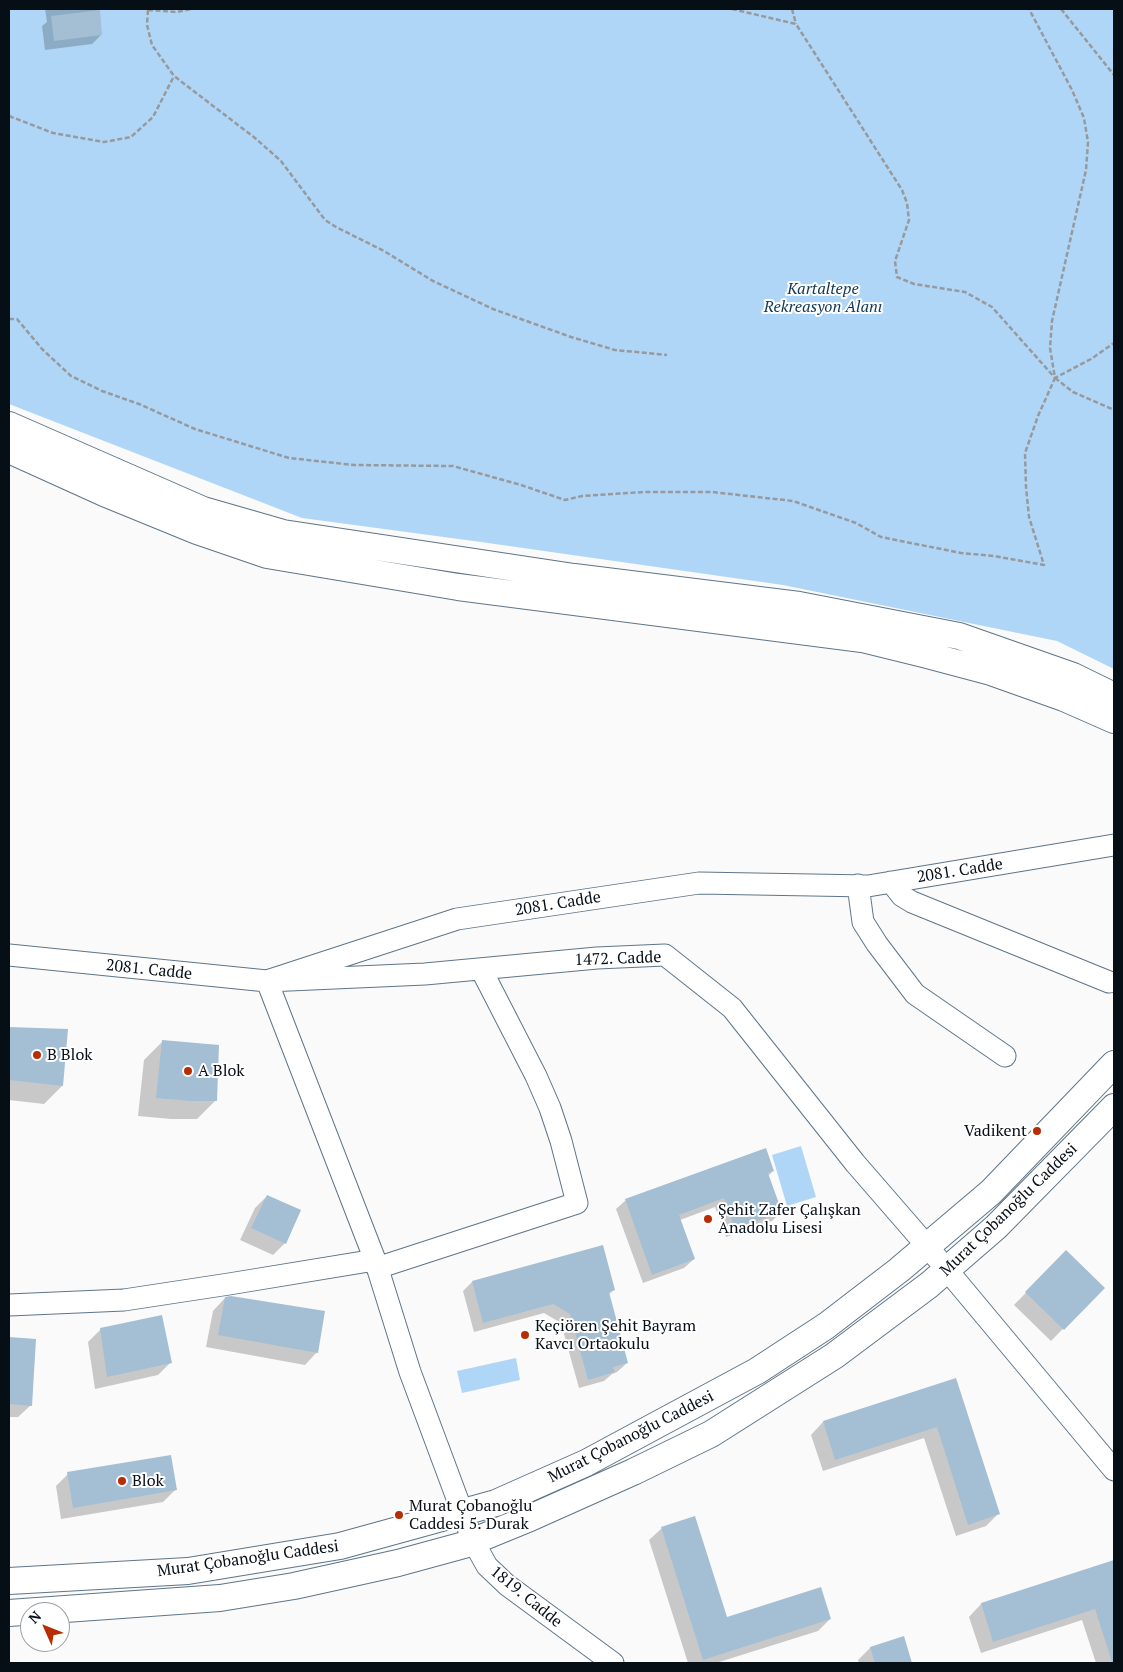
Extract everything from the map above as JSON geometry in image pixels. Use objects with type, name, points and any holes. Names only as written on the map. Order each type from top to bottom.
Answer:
[{"type":"main road","points":[[9,424],[203,510],[283,533],[574,577],[799,605],[959,636],[1073,676],[1114,696]]},
{"type":"main road","points":[[9,450],[104,493],[196,531],[267,555],[458,587],[862,639],[991,672],[1064,698],[1114,720]]},
{"type":"main road","name":"Murat Çobanoğlu Caddesi","points":[[9,1581],[188,1571],[340,1546],[496,1503],[586,1463],[757,1371],[826,1326],[928,1246],[991,1192],[1114,1064]]},
{"type":"main road","name":"Murat Çobanoğlu Caddesi","points":[[9,1613],[220,1598],[294,1586],[398,1563],[464,1545],[633,1472],[712,1434],[834,1356],[948,1270],[996,1227],[1114,1108]]},
{"type":"street","name":"2081. Cadde","points":[[9,955],[267,981],[457,919],[699,883],[868,886],[1114,846]]},
{"type":"street","points":[[891,882],[902,896],[912,902],[1109,982]]},
{"type":"street","points":[[858,885],[863,922],[877,944],[915,994],[1005,1056]]},
{"type":"street","name":"1472. Cadde","points":[[267,981],[425,974],[597,958],[665,954],[732,1008],[856,1163],[928,1246],[1114,1470]]},
{"type":"street","points":[[9,1304],[124,1300],[376,1264],[577,1203],[561,1141],[550,1108],[536,1076],[481,969]]},
{"type":"street","name":"1819. Cadde","points":[[267,981],[376,1264],[410,1372],[473,1541],[486,1566],[507,1585],[613,1663]]},
{"type":"path","points":[[190,9],[177,12],[148,9],[147,25],[152,45],[174,76],[255,138],[281,161],[325,220],[406,263],[433,281],[493,310],[615,350],[667,355]]},
{"type":"path","points":[[732,9],[796,24]]},
{"type":"path","points":[[792,9],[796,24],[902,190],[907,203],[909,220],[896,261],[897,277],[914,284],[964,292],[992,307],[1055,378],[1073,392],[1114,410]]},
{"type":"path","points":[[9,319],[18,320],[42,349],[71,376],[102,391],[139,404],[196,429],[289,458],[354,464],[453,466],[521,485],[565,500],[582,496],[644,492],[712,492],[793,501],[856,523],[881,537],[961,554],[994,556],[1044,565],[1029,517],[1025,453],[1038,416],[1055,378],[1050,348],[1052,322],[1086,170],[1088,142],[1084,118],[1072,90],[1029,9]]},
{"type":"path","points":[[1061,9],[1114,75]]},
{"type":"path","points":[[9,116],[52,133],[104,142],[131,137],[153,117],[174,76]]},
{"type":"path","points":[[1055,378],[1091,359],[1114,343]]},
{"type":"green space","name":"Kartaltepe Rekreasyon Alanı","points":[[9,9],[1114,9],[1114,669],[1057,641],[783,585],[302,518],[9,404]]},
{"type":"green space","points":[[801,1146],[816,1197],[787,1206],[772,1155]]},
{"type":"green space","points":[[516,1358],[520,1380],[462,1393],[457,1371]]},
{"type":"building","points":[[100,10],[102,35],[54,41],[51,16]]},
{"type":"building","name":"B Blok","points":[[9,1027],[68,1029],[63,1086],[9,1080]]},
{"type":"building","name":"A Blok","points":[[162,1040],[219,1045],[217,1101],[156,1098]]},
{"type":"building","points":[[766,1148],[774,1171],[768,1173],[782,1212],[735,1229],[724,1198],[679,1215],[695,1259],[652,1275],[625,1199]]},
{"type":"building","points":[[267,1195],[301,1210],[286,1244],[251,1228]]},
{"type":"building","points":[[603,1245],[615,1290],[609,1292],[628,1363],[613,1367],[615,1372],[588,1380],[570,1314],[553,1304],[483,1323],[472,1281]]},
{"type":"building","points":[[1066,1250],[1105,1288],[1064,1330],[1025,1292]]},
{"type":"building","points":[[231,1296],[325,1311],[318,1353],[218,1335],[225,1297]]},
{"type":"building","points":[[162,1315],[172,1363],[107,1377],[100,1328]]},
{"type":"building","points":[[9,1337],[36,1339],[32,1406],[9,1404]]},
{"type":"building","points":[[956,1378],[1000,1514],[968,1525],[937,1427],[835,1460],[823,1421]]},
{"type":"building","name":"Blok","points":[[171,1455],[177,1490],[73,1508],[67,1472]]},
{"type":"building","points":[[695,1516],[727,1617],[821,1587],[831,1619],[703,1660],[661,1527]]},
{"type":"building","points":[[1114,1560],[1114,1661],[1112,1662],[1095,1609],[993,1642],[981,1603]]},
{"type":"building","points":[[904,1636],[912,1663],[875,1663],[870,1647]]},
{"type":"place","name":"B Blok","points":[[37,1055]]},
{"type":"place","name":"A Blok","points":[[188,1071]]},
{"type":"place","name":"Vadikent","points":[[1037,1131]]},
{"type":"place","name":"Şehit Zafer Çalışkan Anadolu Lisesi","points":[[708,1219]]},
{"type":"place","name":"Keçiören Şehit Bayram Kavcı Ortaokulu","points":[[525,1335]]},
{"type":"place","name":"Blok","points":[[122,1481]]},
{"type":"place","name":"Murat Çobanoğlu Caddesi 5. Durak","points":[[399,1515]]}]
